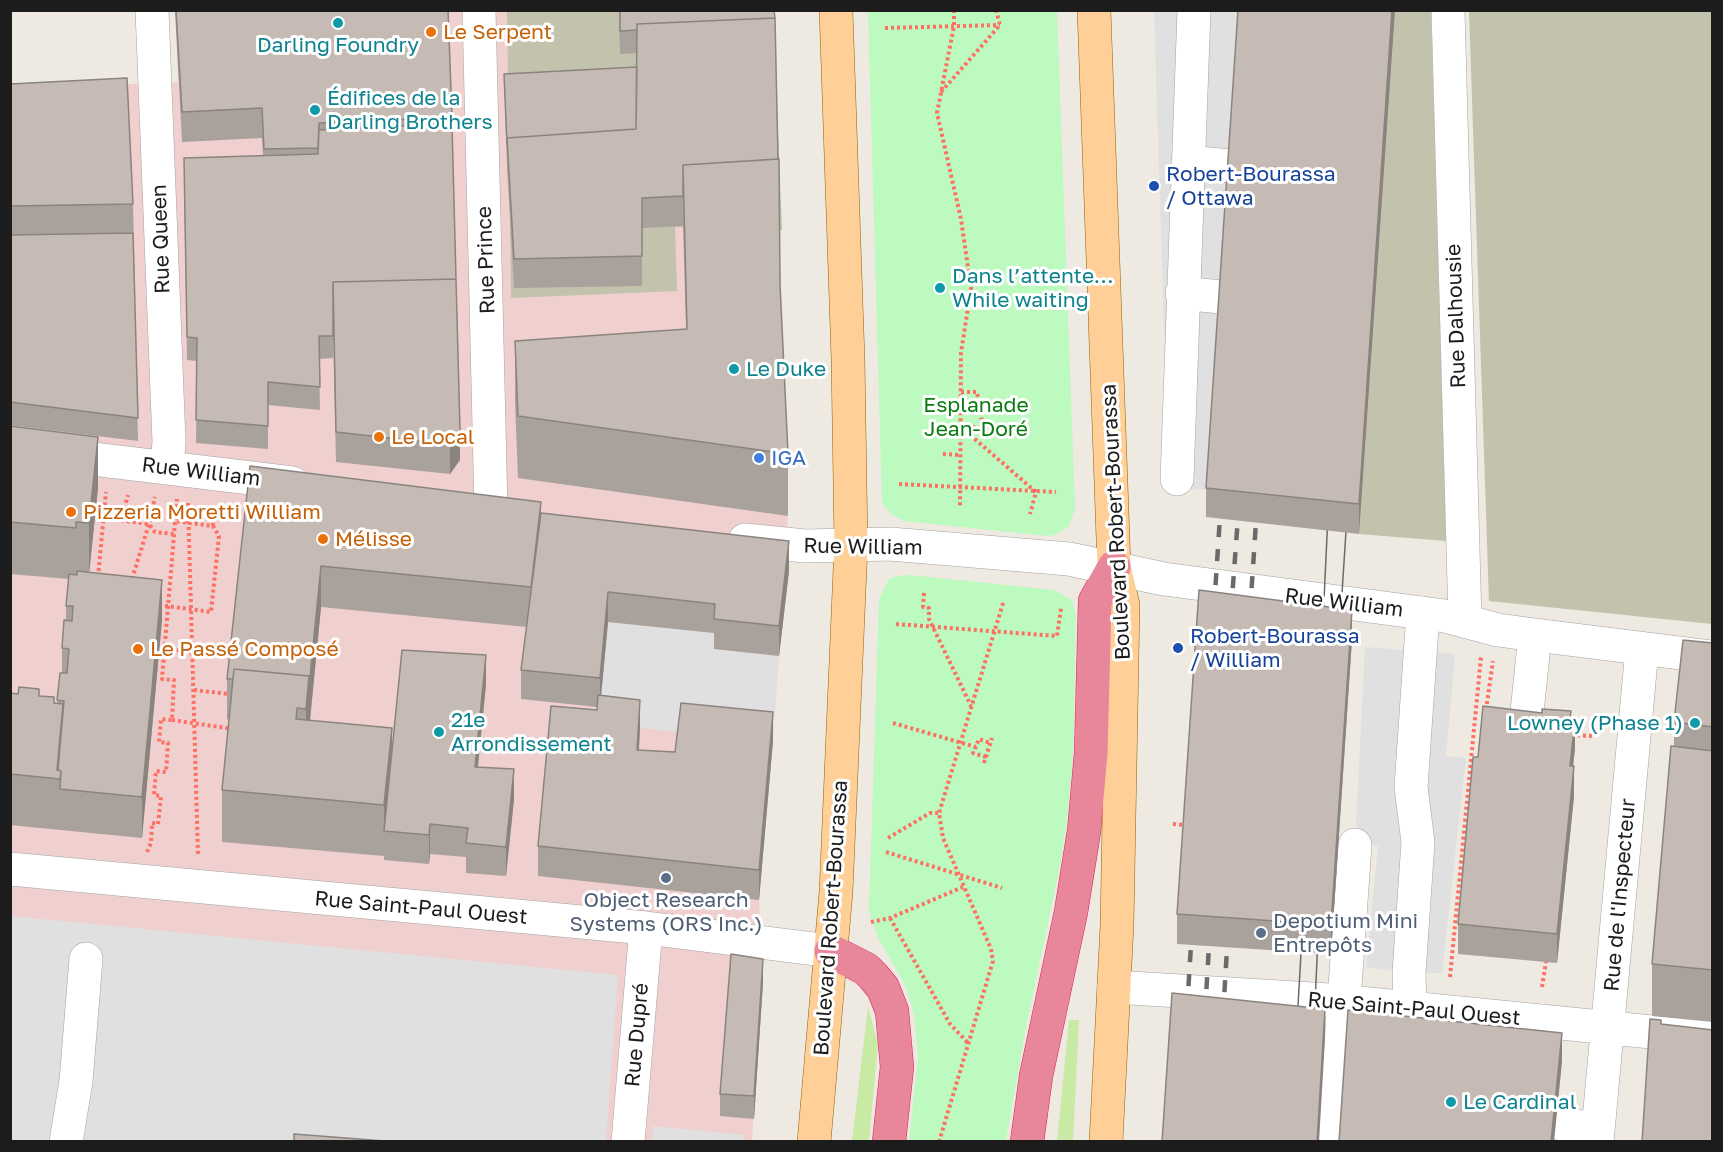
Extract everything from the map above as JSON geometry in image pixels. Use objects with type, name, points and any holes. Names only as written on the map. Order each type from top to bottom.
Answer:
[{"type":"highway","points":[[1027,1142],[1035,1076],[1071,912],[1084,831],[1091,753],[1095,601],[1114,567]]},
{"type":"highway","points":[[831,951],[866,969],[883,988],[892,1011],[897,1067],[889,1142]]},
{"type":"main road","name":"Boulevard Robert-Bourassa","points":[[814,1142],[836,892],[851,545],[848,359],[836,10]]},
{"type":"main road","name":"Boulevard Robert-Bourassa","points":[[1094,10],[1114,567],[1124,605],[1114,987],[1107,1142]]},
{"type":"street","name":"Rue Queen","points":[[152,10],[169,442],[167,483]]},
{"type":"street","name":"Rue Prince","points":[[456,504],[505,510],[472,312],[479,10]]},
{"type":"street","points":[[1177,478],[1194,10]]},
{"type":"street","name":"Rue Dalhousie","points":[[1448,10],[1464,621]]},
{"type":"street","points":[[1188,162],[1230,166]]},
{"type":"street","points":[[1182,293],[1221,297]]},
{"type":"street","name":"Rue William","points":[[10,449],[167,483],[316,486]]},
{"type":"street","name":"Rue William","points":[[719,537],[790,546],[890,544],[1056,558],[1114,567],[1164,579],[1424,613],[1535,635],[1713,657]]},
{"type":"street","points":[[1410,1008],[1409,973],[1418,842],[1411,786],[1424,613]]},
{"type":"street","points":[[1524,741],[1535,635]]},
{"type":"street","name":"Rue de l'Inspecteur","points":[[1598,1135],[1642,649]]},
{"type":"street","points":[[1334,1142],[1355,845]]},
{"type":"street","name":"Rue Saint-Paul Ouest","points":[[10,869],[646,928],[831,951]]},
{"type":"street","name":"Rue Dupré","points":[[627,1142],[646,928]]},
{"type":"street","points":[[66,1142],[76,1081],[86,959]]},
{"type":"street","name":"Rue Saint-Paul Ouest","points":[[1114,987],[1344,1002],[1713,1038]]},
{"type":"street","points":[[1564,1125],[1598,1135]]},
{"type":"path","points":[[954,10],[954,26],[939,93],[937,114],[961,219],[971,288],[961,352],[960,508]]},
{"type":"path","points":[[996,10],[1000,25]]},
{"type":"path","points":[[885,28],[1000,25]]},
{"type":"path","points":[[939,93],[1000,25]]},
{"type":"path","points":[[960,426],[983,428],[977,392],[961,392]]},
{"type":"path","points":[[948,407],[961,407]]},
{"type":"path","points":[[960,426],[1036,492]]},
{"type":"path","points":[[943,454],[960,455]]},
{"type":"path","points":[[167,483],[175,521],[162,679],[174,680],[172,720]]},
{"type":"path","points":[[129,589],[149,524],[167,483]]},
{"type":"path","points":[[899,484],[1056,492]]},
{"type":"path","points":[[98,585],[106,485]]},
{"type":"path","points":[[121,520],[130,487]]},
{"type":"path","points":[[1030,514],[1036,492]]},
{"type":"path","points":[[191,494],[188,503],[188,523],[199,846]]},
{"type":"path","points":[[157,605],[211,612],[219,536],[213,526],[216,497]]},
{"type":"path","points":[[103,518],[149,524],[155,532],[174,534]]},
{"type":"path","points":[[175,521],[213,526]]},
{"type":"path","points":[[924,593],[923,607],[929,608],[929,619],[971,706]]},
{"type":"path","points":[[939,1142],[993,961],[940,830],[939,813],[1004,600]]},
{"type":"path","points":[[896,624],[1057,636],[1061,607]]},
{"type":"path","points":[[165,649],[192,652]]},
{"type":"path","points":[[1450,977],[1481,651]]},
{"type":"path","points":[[1486,715],[1494,653]]},
{"type":"path","points":[[194,690],[230,694]]},
{"type":"path","points":[[151,843],[152,824],[158,824],[161,796],[154,795],[156,771],[166,772],[168,743],[159,742],[161,719],[233,729]]},
{"type":"path","points":[[893,723],[976,747]]},
{"type":"path","points":[[1575,735],[1592,736]]},
{"type":"path","points":[[984,763],[986,757],[991,740],[979,739],[973,753],[986,757]]},
{"type":"path","points":[[1471,756],[1477,756],[1474,783]]},
{"type":"path","points":[[888,838],[930,813],[939,813]]},
{"type":"path","points":[[1173,824],[1185,825]]},
{"type":"path","points":[[886,852],[1002,888]]},
{"type":"path","points":[[871,922],[890,918],[963,887]]},
{"type":"path","points":[[890,918],[950,1024],[969,1044]]},
{"type":"path","points":[[1542,987],[1546,962]]},
{"type":"shaded area","points":[[175,11],[773,11],[789,571],[779,656],[759,900],[763,982],[752,1141],[11,1141],[10,89],[178,82]]},
{"type":"shaded area","points":[[507,11],[773,11],[782,230],[675,227],[677,291],[511,298]]},
{"type":"shaded area","points":[[1154,11],[1240,11],[1208,490],[1169,487]]},
{"type":"shaded area","points":[[1395,11],[1431,11],[1446,541],[1359,534]]},
{"type":"shaded area","points":[[1469,11],[1712,11],[1712,624],[1489,601]]},
{"type":"shaded area","points":[[608,622],[715,633],[714,649],[779,656],[773,741],[598,724]]},
{"type":"shaded area","points":[[1365,647],[1455,654],[1446,756],[1466,758],[1442,973],[1409,973],[1366,967],[1378,846],[1355,845]]},
{"type":"shaded area","points":[[10,916],[618,975],[606,1141],[11,1141]]},
{"type":"shaded area","points":[[653,1126],[744,1135],[743,1141],[652,1141]]},
{"type":"green space","name":"Esplanade Jean-Doré","points":[[868,11],[1057,11],[1075,508],[1069,526],[1057,534],[1048,536],[904,521],[892,515],[882,503]]},
{"type":"green space","points":[[910,575],[1054,590],[1072,600],[1076,616],[1073,757],[1067,820],[1006,1141],[909,1141],[918,1056],[914,1014],[905,985],[877,936],[869,911],[879,599],[889,579]]},
{"type":"green space","points":[[868,1007],[878,1044],[869,1141],[852,1141]]},
{"type":"green space","points":[[1069,1020],[1079,1020],[1073,1141],[1057,1141]]},
{"type":"building","name":"Édifices de la Darling Brothers","points":[[176,10],[448,10],[452,117],[319,123],[318,148],[264,149],[262,108],[182,112]]},
{"type":"building","points":[[620,10],[774,10],[775,18],[637,24],[637,30],[620,31]]},
{"type":"building","points":[[1238,10],[1392,10],[1359,504],[1206,488]]},
{"type":"building","points":[[775,18],[778,159],[683,165],[683,196],[642,198],[642,256],[514,259],[507,138],[636,129],[637,24]]},
{"type":"building","points":[[637,67],[636,129],[507,138],[507,144],[504,74]]},
{"type":"building","points":[[127,78],[133,204],[10,206],[10,84]]},
{"type":"building","points":[[452,124],[456,279],[333,282],[333,336],[319,336],[320,387],[268,382],[268,426],[196,420],[197,338],[187,337],[184,158],[318,154],[319,130]]},
{"type":"building","name":"Le Duke","points":[[779,159],[780,284],[788,454],[518,416],[515,341],[687,329],[683,165]]},
{"type":"building","points":[[133,233],[138,418],[10,402],[10,235]]},
{"type":"building","points":[[456,279],[460,430],[450,445],[336,432],[333,282]]},
{"type":"building","points":[[10,426],[98,437],[89,523],[76,522],[76,528],[10,522]]},
{"type":"building","points":[[250,466],[541,502],[531,587],[321,566],[309,687],[309,676],[234,669],[233,679],[227,679]]},
{"type":"building","points":[[541,513],[789,541],[779,626],[714,619],[715,604],[608,592],[600,678],[521,670]]},
{"type":"building","points":[[77,571],[162,580],[142,797],[60,789],[61,771],[58,770],[64,701],[57,700],[60,673],[67,673],[69,649],[62,648],[64,620],[72,621],[73,606],[66,606],[69,574],[77,575]]},
{"type":"building","points":[[1199,590],[1352,610],[1331,925],[1177,914]]},
{"type":"building","points":[[1683,640],[1713,643],[1713,727],[1674,722]]},
{"type":"building","name":"21e Arrondissement","points":[[402,650],[486,655],[475,767],[514,769],[506,847],[466,843],[468,828],[430,824],[429,835],[384,831]]},
{"type":"building","points":[[234,669],[309,676],[306,709],[297,708],[296,719],[392,728],[384,805],[222,790]]},
{"type":"building","points":[[19,687],[39,689],[39,696],[54,697],[54,703],[63,704],[57,770],[61,771],[60,779],[10,774],[10,693],[18,694]]},
{"type":"building","points":[[598,695],[640,700],[637,750],[675,752],[681,703],[773,712],[759,870],[538,846],[551,706],[597,710]]},
{"type":"building","points":[[1483,706],[1542,713],[1542,709],[1571,711],[1570,718],[1575,719],[1570,766],[1574,766],[1557,934],[1458,924],[1473,757],[1478,757]]},
{"type":"building","points":[[1671,746],[1713,751],[1713,970],[1652,964]]},
{"type":"building","points":[[731,954],[763,959],[754,1096],[720,1094]]},
{"type":"building","points":[[1172,993],[1325,1009],[1317,1142],[1162,1142]]},
{"type":"building","name":"Le Cardinal","points":[[1348,1010],[1562,1033],[1551,1142],[1339,1142]]},
{"type":"building","points":[[1650,1019],[1661,1020],[1661,1024],[1713,1030],[1713,1142],[1642,1142]]},
{"type":"building","points":[[294,1134],[397,1142],[294,1142]]},
{"type":"tram line","points":[[1323,622],[1328,514]]},
{"type":"tram line","points":[[1340,624],[1347,516]]},
{"type":"tram line","points":[[1297,1023],[1302,936]]},
{"type":"tram line","points":[[1314,1025],[1318,938]]},
{"type":"railway","points":[[1214,609],[1221,501]]},
{"type":"railway","points":[[1231,612],[1239,504]]},
{"type":"railway","points":[[1250,612],[1257,507]]},
{"type":"railway","points":[[1187,1010],[1192,929]]},
{"type":"railway","points":[[1205,1013],[1210,929]]},
{"type":"railway","points":[[1223,1016],[1228,932]]},
{"type":"place","name":"Darling Foundry","points":[[338,23]]},
{"type":"place","name":"Le Serpent","points":[[431,32]]},
{"type":"place","name":"Édifices de la Darling Brothers","points":[[315,110]]},
{"type":"place","name":"Robert-Bourassa / Ottawa","points":[[1154,186]]},
{"type":"place","name":"Dans l’attente… While waiting","points":[[940,288]]},
{"type":"place","name":"Le Duke","points":[[734,369]]},
{"type":"place","name":"Le Local","points":[[379,437]]},
{"type":"place","name":"IGA","points":[[759,458]]},
{"type":"place","name":"Pizzeria Moretti William","points":[[71,512]]},
{"type":"place","name":"Mélisse","points":[[323,539]]},
{"type":"place","name":"Robert-Bourassa / William","points":[[1178,648]]},
{"type":"place","name":"Le Passé Composé","points":[[138,649]]},
{"type":"place","name":"Lowney (Phase 1)","points":[[1695,723]]},
{"type":"place","name":"21e Arrondissement","points":[[439,732]]},
{"type":"place","name":"Object Research Systems (ORS Inc.)","points":[[666,878]]},
{"type":"place","name":"Depotium Mini Entrepôts","points":[[1261,933]]},
{"type":"place","name":"Le Cardinal","points":[[1451,1102]]}]
